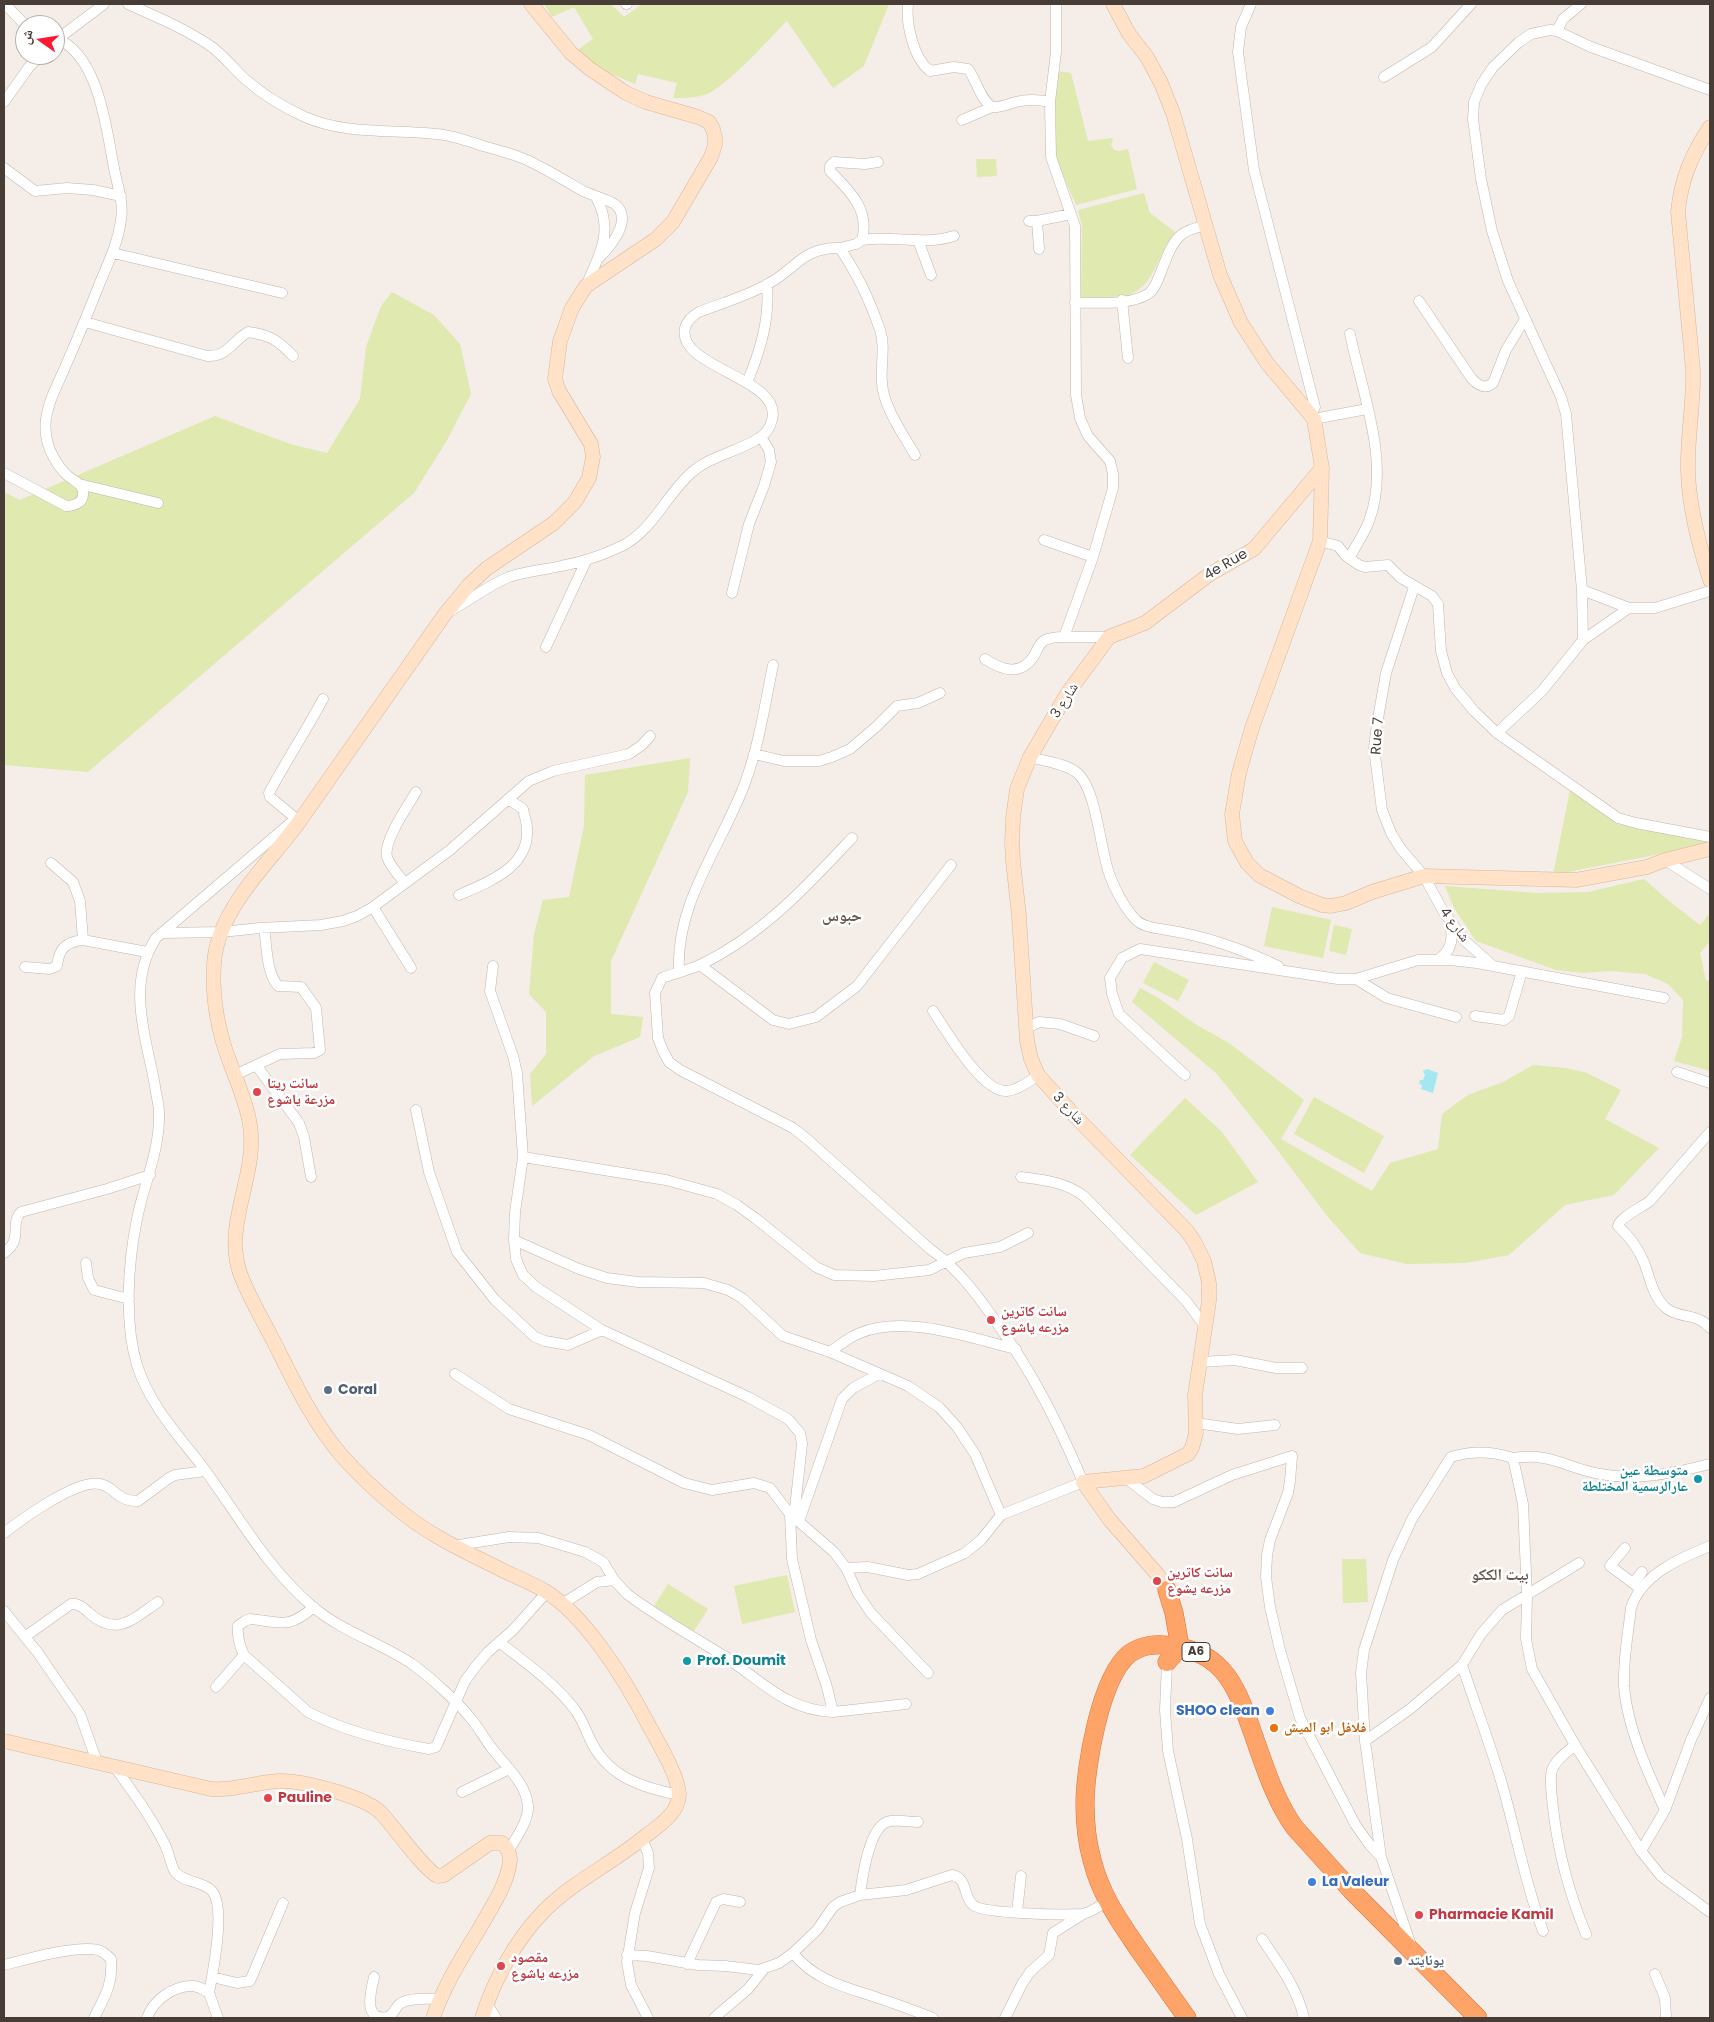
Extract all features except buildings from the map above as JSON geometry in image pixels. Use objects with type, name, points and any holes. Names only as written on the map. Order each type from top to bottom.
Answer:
[{"type":"highway","points":[[1167,1590],[1174,1613],[1172,1646],[1167,1662]]},
{"type":"highway","name":"A6","points":[[1187,2018],[1107,1902],[1090,1854],[1085,1805],[1087,1780],[1098,1717],[1110,1680],[1123,1660],[1135,1650],[1152,1645],[1172,1646],[1206,1656],[1222,1669],[1236,1690],[1268,1777],[1288,1818],[1302,1837],[1351,1890],[1478,2018]]},
{"type":"street","points":[[5,4],[15,15]]},
{"type":"street","points":[[65,32],[104,4]]},
{"type":"street","points":[[128,4],[199,38],[214,49],[256,88],[307,118],[340,126],[380,131],[437,134],[466,140],[525,159],[598,198],[612,202],[617,206],[621,217],[616,240],[599,258]]},
{"type":"street","points":[[531,4],[572,53],[590,69],[632,96],[705,120],[713,129],[715,137],[711,157],[673,222],[656,239],[586,286]]},
{"type":"street","points":[[908,4],[907,19],[910,32],[926,68],[930,71],[954,67],[968,69],[986,101],[992,107]]},
{"type":"street","points":[[1056,4],[1056,52],[1050,102],[1051,157],[1075,226],[1076,395],[1080,418],[1088,436],[1110,461],[1114,474],[1113,488],[1093,557],[1064,637]]},
{"type":"street","points":[[1113,4],[1118,16],[1147,58],[1161,83],[1174,113],[1220,275],[1241,323],[1267,363],[1313,417]]},
{"type":"street","points":[[1251,4],[1241,27],[1238,52],[1254,170],[1315,406],[1313,417],[1322,468],[1320,541],[1252,728],[1239,773],[1232,814],[1235,840],[1247,863],[1259,875],[1285,889],[1322,905],[1331,906],[1346,903],[1372,892],[1424,876],[1576,880],[1647,867],[1665,860],[1710,849]]},
{"type":"street","points":[[1384,78],[1432,48],[1471,4]]},
{"type":"street","points":[[1557,31],[1569,13],[1581,4]]},
{"type":"street","points":[[1583,640],[1582,590],[1566,414],[1561,397],[1508,281],[1492,231],[1481,178],[1472,119],[1474,102],[1481,85],[1493,67],[1519,42],[1537,32],[1557,31],[1591,47],[1710,90]]},
{"type":"street","points":[[65,45],[82,59],[97,90],[121,196],[121,222],[113,253],[46,413],[46,437],[60,469],[79,484],[158,503]]},
{"type":"street","points":[[4,102],[31,65]]},
{"type":"street","points":[[962,120],[992,107],[1021,101],[1038,100],[1050,102]]},
{"type":"street","points":[[1710,127],[1688,164],[1679,196],[1678,212],[1693,370],[1694,395],[1688,469],[1691,507],[1710,580]]},
{"type":"street","points":[[862,240],[865,225],[863,214],[855,199],[830,171],[830,166],[834,162],[865,164],[878,162]]},
{"type":"street","points":[[4,168],[35,191],[67,188],[93,190],[121,196]]},
{"type":"street","points":[[482,2018],[492,1989],[512,1954],[544,1910],[558,1898],[642,1839],[671,1814],[677,1805],[679,1795],[677,1783],[667,1759],[625,1682],[578,1620],[547,1592],[421,1528],[392,1504],[341,1455],[322,1430],[284,1364],[256,1308],[236,1260],[238,1218],[252,1152],[251,1127],[222,1038],[215,989],[217,948],[234,906],[445,614],[469,585],[486,569],[554,523],[575,502],[589,478],[593,458],[591,444],[555,379],[560,341],[572,308],[586,286],[599,258],[606,227],[603,209],[598,198]]},
{"type":"street","points":[[1039,249],[1033,221],[1071,214]]},
{"type":"street","points":[[1076,303],[1136,299],[1148,294],[1154,285],[1171,245],[1182,233],[1206,225]]},
{"type":"street","points":[[445,614],[509,577],[586,561],[625,544],[644,530],[674,489],[693,471],[712,458],[749,444],[761,437],[769,428],[773,410],[761,393],[692,350],[684,337],[686,324],[692,316],[768,284],[812,252],[820,249],[840,248],[856,244],[862,240],[889,238],[934,241],[954,236]]},
{"type":"street","points":[[918,240],[931,275]]},
{"type":"street","points":[[840,248],[860,279],[880,331],[884,357],[882,384],[885,398],[915,456]]},
{"type":"street","points":[[113,253],[282,293]]},
{"type":"street","points":[[747,383],[758,356],[764,333],[768,284]]},
{"type":"street","points":[[1122,300],[1128,358]]},
{"type":"street","points":[[1419,301],[1472,380],[1480,386],[1490,386],[1506,350],[1525,319]]},
{"type":"street","points":[[85,322],[207,356],[218,356],[225,353],[238,338],[248,332],[271,336],[293,356]]},
{"type":"street","points":[[1349,558],[1369,520],[1377,484],[1374,436],[1350,334]]},
{"type":"street","points":[[1313,417],[1367,410]]},
{"type":"street","points":[[732,593],[749,524],[771,462],[769,450],[761,437]]},
{"type":"street","name":"4e Rue","points":[[1109,637],[1145,623],[1210,574],[1254,549],[1322,468]]},
{"type":"street","points":[[4,473],[66,506],[74,506],[82,500],[83,492],[79,484]]},
{"type":"street","points":[[1044,540],[1093,557]]},
{"type":"street","points":[[1320,541],[1338,546],[1349,558],[1365,567],[1388,565],[1401,578],[1432,596],[1438,604],[1441,651],[1447,673],[1455,688],[1474,711],[1497,733],[1618,818],[1710,837]]},
{"type":"street","points":[[546,647],[586,561]]},
{"type":"street","name":"Rue 7","points":[[1414,587],[1386,673],[1374,748],[1382,810],[1391,833],[1401,849],[1424,876]]},
{"type":"street","points":[[1582,590],[1629,608],[1656,608],[1710,591]]},
{"type":"street","points":[[1497,733],[1542,691],[1583,640],[1629,608]]},
{"type":"street","points":[[985,659],[1000,668],[1015,669],[1024,666],[1033,657],[1044,640],[1064,637],[1109,637]]},
{"type":"street","name":"شارع 3","points":[[1083,1482],[1144,1476],[1188,1454],[1196,1433],[1195,1395],[1206,1328],[1209,1283],[1206,1269],[1194,1241],[1187,1231],[1074,1116],[1038,1075],[1029,1050],[1012,843],[1013,818],[1018,789],[1030,757],[1067,694],[1109,637]]},
{"type":"street","points":[[679,972],[680,933],[716,843],[737,802],[754,754],[773,665]]},
{"type":"street","points":[[754,754],[784,761],[800,762],[819,761],[832,757],[850,749],[896,706],[918,703],[940,693]]},
{"type":"street","points":[[297,820],[270,798],[269,793],[286,760],[310,723],[323,698]]},
{"type":"street","points":[[162,933],[222,932],[321,925],[343,921],[373,907],[450,850],[529,781],[541,774],[629,754],[642,745],[650,736]]},
{"type":"street","points":[[1030,757],[1070,768],[1079,774],[1083,780],[1091,800],[1109,876],[1136,920],[1148,927],[1205,938],[1243,950],[1286,970]]},
{"type":"street","points":[[405,883],[387,857],[387,846],[416,792]]},
{"type":"street","points":[[459,895],[504,872],[522,855],[527,829],[523,809],[508,799]]},
{"type":"street","points":[[297,820],[156,938],[147,952],[140,984],[140,1009],[159,1111],[157,1143],[137,1218],[130,1262],[128,1299],[137,1364],[150,1396],[268,1560],[314,1607],[350,1632],[412,1664],[456,1703],[471,1718],[525,1791],[528,1809],[520,1830],[509,1850],[510,1860],[497,1898],[446,1987],[433,2018]]},
{"type":"street","points":[[852,838],[799,895],[772,918],[728,950],[700,965],[662,978],[655,992],[658,1038],[663,1051],[670,1062],[680,1070],[793,1128],[808,1139],[947,1261],[982,1302],[1016,1349],[1059,1426],[1083,1482],[1109,1519],[1157,1574],[1167,1590]]},
{"type":"street","points":[[1665,860],[1710,889]]},
{"type":"street","points":[[51,863],[73,882],[80,901],[83,940]]},
{"type":"street","points":[[700,965],[773,1020],[789,1024],[816,1017],[857,986],[951,865]]},
{"type":"street","name":"شارع 4","points":[[1424,876],[1441,909],[1449,920],[1477,953],[1494,966]]},
{"type":"street","points":[[373,907],[411,968]]},
{"type":"street","points":[[1437,960],[1447,952],[1452,942],[1449,920]]},
{"type":"street","points":[[235,1075],[280,1054],[314,1053],[320,1050],[316,1008],[301,987],[278,986],[276,983],[270,970],[264,928]]},
{"type":"street","points":[[25,966],[50,969],[57,966],[58,954],[71,941],[83,940],[147,952]]},
{"type":"street","points":[[1185,1075],[1119,1014],[1112,994],[1110,978],[1122,958],[1140,949],[1174,956],[1286,970],[1338,979],[1356,979],[1418,960],[1437,960],[1494,966],[1664,998]]},
{"type":"street","points":[[493,966],[490,991],[517,1073],[523,1157],[515,1212],[514,1240],[516,1259],[524,1275],[536,1288],[602,1330],[748,1397],[793,1424],[800,1433],[802,1444],[794,1518],[792,1559],[811,1640],[827,1687],[833,1712]]},
{"type":"street","points":[[1475,1016],[1504,1020],[1509,1016],[1522,971]]},
{"type":"street","points":[[1356,979],[1387,998],[1456,1017]]},
{"type":"street","points":[[933,1011],[980,1077],[997,1090],[1007,1091],[1014,1089],[1038,1075]]},
{"type":"street","points":[[1027,1028],[1039,1022],[1060,1024],[1094,1036]]},
{"type":"street","points":[[256,1065],[299,1123],[304,1137],[310,1177]]},
{"type":"street","points":[[1678,1072],[1710,1083]]},
{"type":"street","points":[[416,1110],[429,1172],[457,1252],[495,1300],[535,1337],[545,1341],[568,1345],[602,1330]]},
{"type":"street","points":[[1710,1132],[1650,1201],[1620,1219],[1618,1226],[1635,1244],[1653,1289],[1665,1307],[1671,1311],[1702,1320],[1710,1328]]},
{"type":"street","points":[[523,1157],[666,1180],[717,1194],[755,1218],[816,1266],[834,1275],[867,1276],[929,1270],[964,1253],[1000,1247],[1028,1233]]},
{"type":"street","points":[[4,1253],[15,1242],[17,1217],[21,1212],[107,1189],[150,1175]]},
{"type":"street","points":[[1021,1177],[1062,1184],[1077,1190],[1186,1302],[1206,1328]]},
{"type":"street","points":[[514,1240],[579,1269],[607,1278],[638,1282],[704,1284],[728,1290],[742,1298],[783,1336],[830,1352],[908,1386],[927,1398],[957,1426],[981,1468],[1001,1515]]},
{"type":"street","points":[[86,1263],[88,1278],[94,1290],[128,1299]]},
{"type":"street","points":[[830,1352],[859,1333],[874,1328],[901,1326],[956,1335],[1016,1349]]},
{"type":"street","points":[[1201,1362],[1235,1360],[1276,1368],[1302,1368]]},
{"type":"street","points":[[455,1374],[509,1409],[589,1435],[684,1483],[712,1490],[748,1483],[766,1486],[794,1518],[826,1544],[846,1568],[858,1594],[871,1613],[928,1673]]},
{"type":"street","points":[[794,1518],[842,1398],[853,1388],[879,1374]]},
{"type":"street","points":[[1196,1423],[1238,1429],[1275,1425]]},
{"type":"street","points":[[1414,1954],[1381,1857],[1365,1741],[1361,1690],[1362,1661],[1386,1579],[1406,1530],[1451,1457],[1466,1453],[1497,1453],[1514,1458],[1543,1457],[1595,1474],[1617,1476],[1667,1475],[1710,1464]]},
{"type":"street","points":[[1127,1479],[1153,1498],[1162,1502],[1174,1502],[1191,1496],[1232,1475],[1292,1456],[1288,1493],[1270,1540],[1267,1555],[1266,1577],[1270,1608],[1294,1698],[1309,1738],[1355,1824],[1381,1857]]},
{"type":"street","points":[[1514,1458],[1522,1504],[1527,1596],[1526,1640],[1532,1670],[1575,1745],[1641,1851],[1661,1876],[1710,1912]]},
{"type":"street","points":[[4,1533],[30,1512],[64,1494],[87,1485],[98,1483],[105,1485],[123,1499],[138,1500],[169,1478],[176,1475],[205,1471]]},
{"type":"street","points":[[846,1568],[868,1567],[908,1575],[918,1574],[965,1553],[981,1540],[1001,1515],[1083,1482]]},
{"type":"street","points":[[454,1546],[508,1537],[538,1538],[585,1552],[604,1563],[614,1580],[641,1605],[728,1659],[780,1697],[805,1708],[833,1712],[906,1704]]},
{"type":"street","points":[[1637,1586],[1658,1572],[1710,1546]]},
{"type":"street","points":[[1625,1548],[1610,1566],[1637,1586]]},
{"type":"street","points":[[1365,1741],[1410,1709],[1462,1664],[1481,1634],[1502,1610],[1579,1562]]},
{"type":"street","points":[[1642,1572],[1631,1608],[1626,1643],[1624,1686],[1626,1702],[1637,1741],[1647,1770],[1665,1810]]},
{"type":"street","points":[[562,1604],[597,1582],[614,1580]]},
{"type":"street","points":[[314,1607],[302,1617],[286,1624],[250,1619],[245,1621],[238,1626],[240,1648],[244,1655],[308,1712],[371,1736],[429,1749],[436,1747],[465,1681],[476,1666],[513,1630],[547,1592]]},
{"type":"street","points":[[26,1636],[64,1608],[74,1603],[85,1608],[105,1624],[112,1626],[128,1622],[158,1602]]},
{"type":"street","points":[[4,1611],[26,1636],[80,1714],[98,1762]]},
{"type":"street","points":[[499,1642],[555,1686],[577,1712],[594,1747],[610,1767],[624,1778],[637,1784],[679,1795]]},
{"type":"street","points":[[216,1688],[244,1655]]},
{"type":"street","points":[[1167,1662],[1165,1710],[1168,1751],[1187,1839],[1200,1924],[1219,1974],[1242,2018]]},
{"type":"street","points":[[1462,1664],[1497,1766],[1512,1818],[1528,1890],[1543,1931]]},
{"type":"street","points":[[1641,1851],[1665,1810],[1690,1740],[1710,1698]]},
{"type":"street","points":[[4,1741],[211,1789],[224,1790],[278,1781],[292,1781],[347,1796],[378,1809],[430,1872],[438,1876],[444,1875],[490,1843],[502,1843],[509,1850]]},
{"type":"street","points":[[1575,1745],[1561,1757],[1552,1770],[1552,1798],[1562,1862],[1572,1900],[1586,1934]]},
{"type":"street","points":[[114,1766],[149,1815],[166,1846],[175,1872],[187,1880],[208,1887],[216,1896],[218,1933],[209,1993],[218,2018]]},
{"type":"street","points":[[462,1792],[509,1769]]},
{"type":"street","points":[[860,1895],[866,1857],[874,1838],[882,1826],[889,1822],[918,1822]]},
{"type":"street","points":[[642,1839],[648,1853],[649,1868],[635,1913],[627,1955],[631,1985],[648,2018]]},
{"type":"street","points":[[627,1955],[647,1956],[688,1964],[725,1966],[751,1970],[764,1968],[779,1962],[793,1953],[823,1923],[833,1907],[843,1900],[860,1895],[906,1890],[954,1875],[961,1881],[970,1901],[975,1907],[1017,1912],[1085,1913]]},
{"type":"street","points":[[1017,1912],[1021,1876]]},
{"type":"street","points":[[688,1964],[716,1902],[723,1899],[740,1902]]},
{"type":"street","points":[[1005,2018],[1030,1972],[1049,1954],[1053,1933],[1107,1902]]},
{"type":"street","points":[[212,1977],[237,1983],[250,1981],[283,1903]]},
{"type":"street","points":[[1262,1939],[1289,1980],[1300,2001],[1304,2018]]},
{"type":"street","points":[[4,1965],[30,1958],[78,1950],[104,1952],[111,1959],[111,1980],[108,1993],[94,2018]]},
{"type":"street","points":[[793,1953],[805,1966],[826,1980],[933,2018]]},
{"type":"street","points":[[714,2018],[748,1989],[764,1968]]},
{"type":"street","points":[[1655,1974],[1665,1998],[1666,2018]]},
{"type":"street","points":[[374,1977],[369,2004],[373,2015],[378,2018],[386,2018],[391,2015],[403,2002],[422,1998],[441,1999]]},
{"type":"street","points":[[147,2018],[149,2011],[160,1999],[181,1988],[195,1986],[209,1993]]},
{"type":"street","points":[[487,2004],[496,2018]]},
{"type":"green space","points":[[544,4],[611,4],[624,17],[642,4],[889,4],[864,66],[833,88],[787,21],[726,82],[707,94],[686,98],[673,98],[677,83],[638,74],[635,84],[602,70],[576,51],[593,39],[574,7],[552,17]]},
{"type":"green space","points":[[1057,71],[1071,73],[1088,141],[1113,138],[1111,145],[1114,150],[1128,149],[1137,189],[1076,205],[1057,162],[1052,110]]},
{"type":"green space","points":[[976,159],[996,159],[997,176],[977,177]]},
{"type":"green space","points":[[1144,193],[1150,213],[1175,232],[1149,279],[1134,293],[1123,296],[1081,297],[1082,226],[1078,210]]},
{"type":"green space","points":[[392,292],[434,315],[460,344],[471,394],[446,442],[414,493],[88,772],[4,765],[4,492],[20,500],[215,416],[290,444],[327,453],[360,399],[366,347],[381,306]]},
{"type":"green space","points":[[690,758],[688,792],[611,961],[611,1014],[643,1017],[640,1037],[594,1056],[532,1106],[530,1074],[546,1054],[546,1012],[529,994],[534,934],[543,900],[569,897],[584,826],[585,775]]},
{"type":"green space","points":[[1570,790],[1618,824],[1710,842],[1710,844],[1553,875]]},
{"type":"green space","points":[[1644,879],[1700,925],[1710,913],[1710,941],[1700,953],[1706,981],[1710,980],[1710,1071],[1674,1061],[1682,1037],[1683,1000],[1668,984],[1645,974],[1611,971],[1582,973],[1556,970],[1476,941],[1454,908],[1445,886],[1537,893],[1588,892]]},
{"type":"green space","points":[[1272,907],[1331,920],[1323,958],[1264,946]]},
{"type":"green space","points":[[1334,925],[1352,929],[1346,955],[1329,951]]},
{"type":"green space","points":[[1154,962],[1189,980],[1178,1001],[1143,983]]},
{"type":"green space","points":[[1140,988],[1160,999],[1195,1024],[1229,1043],[1304,1100],[1281,1139],[1372,1191],[1390,1163],[1438,1149],[1442,1114],[1468,1095],[1503,1082],[1533,1065],[1566,1068],[1587,1073],[1621,1090],[1605,1119],[1659,1148],[1614,1195],[1565,1205],[1509,1255],[1466,1263],[1407,1264],[1360,1253],[1328,1217],[1217,1074],[1132,1002]]},
{"type":"green space","points":[[1314,1097],[1384,1136],[1364,1173],[1294,1134]]},
{"type":"green space","points":[[1185,1098],[1222,1132],[1258,1182],[1196,1215],[1130,1155]]},
{"type":"green space","points":[[1342,1559],[1366,1559],[1368,1602],[1343,1603]]},
{"type":"green space","points":[[787,1575],[795,1612],[742,1624],[734,1586]]},
{"type":"green space","points":[[668,1584],[708,1609],[694,1631],[654,1606]]},
{"type":"water","points":[[1427,1069],[1438,1073],[1433,1093],[1421,1089],[1422,1085],[1419,1084],[1425,1075],[1423,1071]]},
{"type":"place","name":"سانت ريتا مزرعة ياشوع","points":[[257,1092]]},
{"type":"place","name":"سانت كاترين مزرعه ياشوع","points":[[991,1320]]},
{"type":"place","name":"Coral","points":[[328,1390]]},
{"type":"place","name":"متوسطة عين عارالرسمية المختلطة","points":[[1698,1479]]},
{"type":"place","name":"سانت كاترين مزرعه يشوع","points":[[1157,1581]]},
{"type":"place","name":"Prof. Doumit","points":[[687,1661]]},
{"type":"place","name":"SHOO clean","points":[[1270,1711]]},
{"type":"place","name":"فلافل ابو الميش","points":[[1274,1728]]},
{"type":"place","name":"Pauline","points":[[268,1798]]},
{"type":"place","name":"La Valeur","points":[[1312,1882]]},
{"type":"place","name":"Pharmacie Kamil","points":[[1419,1915]]},
{"type":"place","name":"يونايتد","points":[[1398,1961]]},
{"type":"place","name":"مقصود مزرعه ياشوع","points":[[501,1966]]},
{"type":"district","name":"حبوس","points":[[842,917]]},
{"type":"district","name":"بيت الككو","points":[[1500,1576]]}]
